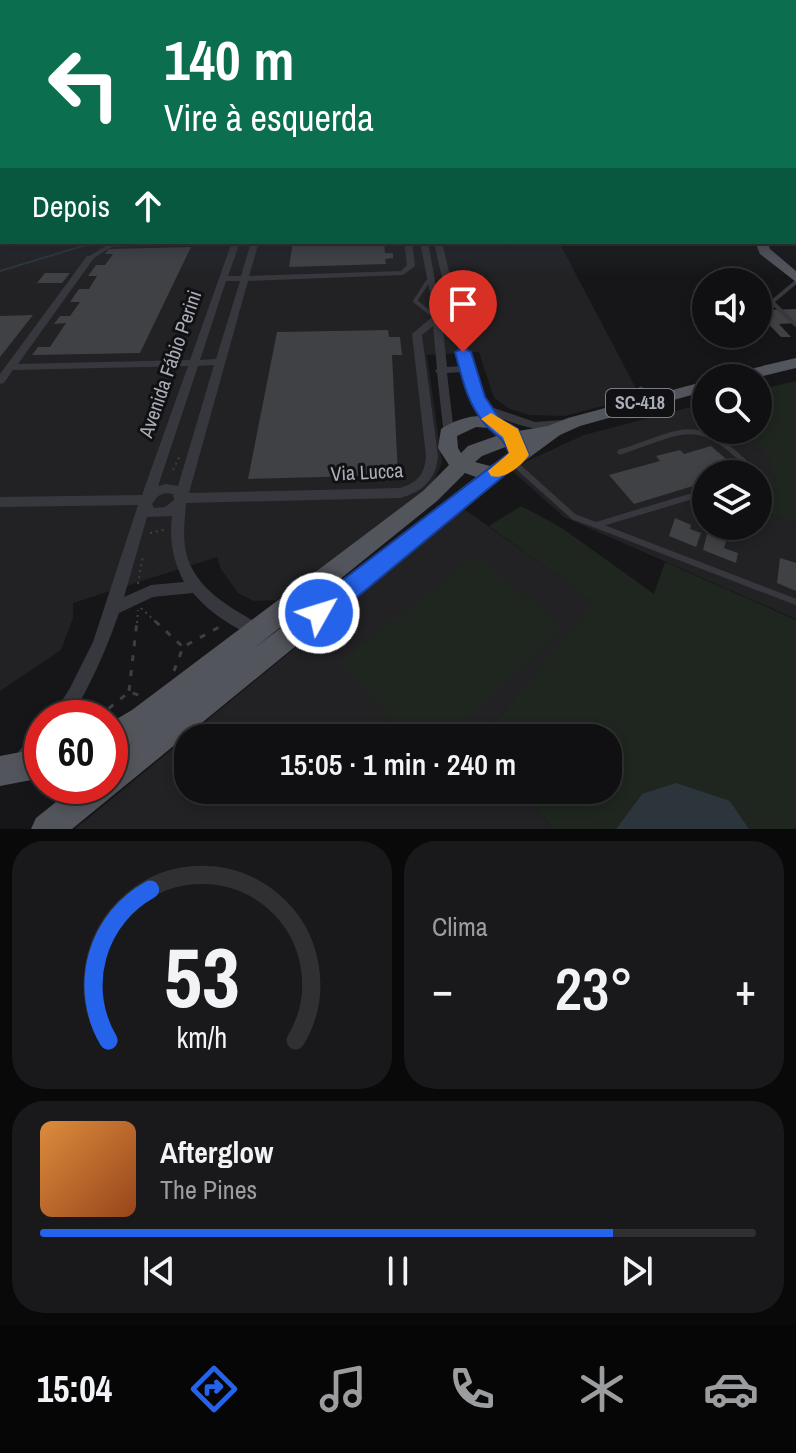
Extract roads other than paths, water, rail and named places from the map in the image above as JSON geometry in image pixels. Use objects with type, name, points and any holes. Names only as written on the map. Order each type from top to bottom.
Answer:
[{"type":"main road","points":[[762,244],[764,251],[796,280]]},
{"type":"main road","points":[[772,369],[796,363]]},
{"type":"main road","name":"SC-418","points":[[574,422],[644,395],[692,388]]},
{"type":"main road","points":[[459,465],[448,448],[448,433],[466,422],[488,416],[510,457]]},
{"type":"main road","points":[[128,765],[510,457],[574,422]]},
{"type":"main road","points":[[128,729],[142,720],[244,624],[430,496],[459,465],[485,446],[510,457]]},
{"type":"main road","points":[[459,465],[510,457]]},
{"type":"main road","points":[[47,829],[78,804]]},
{"type":"street","name":"Avenida Fábio Perini","points":[[71,700],[92,666],[113,610],[135,534],[235,244]]},
{"type":"street","points":[[244,624],[193,587],[181,555],[176,527],[254,244]]},
{"type":"street","points":[[223,279],[403,273],[411,266],[408,244]]},
{"type":"street","points":[[424,244],[437,318],[448,433]]},
{"type":"street","points":[[438,244],[467,369],[488,416],[534,426],[574,422]]},
{"type":"street","points":[[0,381],[90,258]]},
{"type":"street","points":[[437,318],[455,315]]},
{"type":"street","name":"Via Lucca","points":[[181,500],[400,493],[419,486],[430,472],[432,456],[417,334],[437,318]]},
{"type":"street","points":[[10,367],[221,362]]},
{"type":"street","points":[[440,371],[467,369]]},
{"type":"street","points":[[146,502],[154,492],[170,488],[179,491],[181,500]]},
{"type":"street","points":[[146,502],[151,513],[162,514],[173,510],[181,500]]},
{"type":"street","points":[[0,502],[146,502]]},
{"type":"street","points":[[113,610],[135,597],[171,588],[193,587]]},
{"type":"lane","points":[[90,258],[111,245],[136,244]]},
{"type":"lane","points":[[431,278],[415,301],[437,318]]},
{"type":"lane","points":[[796,280],[772,302],[796,325]]},
{"type":"lane","points":[[620,452],[693,429],[704,430],[741,460]]},
{"type":"lane","points":[[510,457],[574,517],[796,602]]},
{"type":"lane","points":[[596,525],[692,496]]},
{"type":"waterway","points":[[0,271],[89,244]]}]
